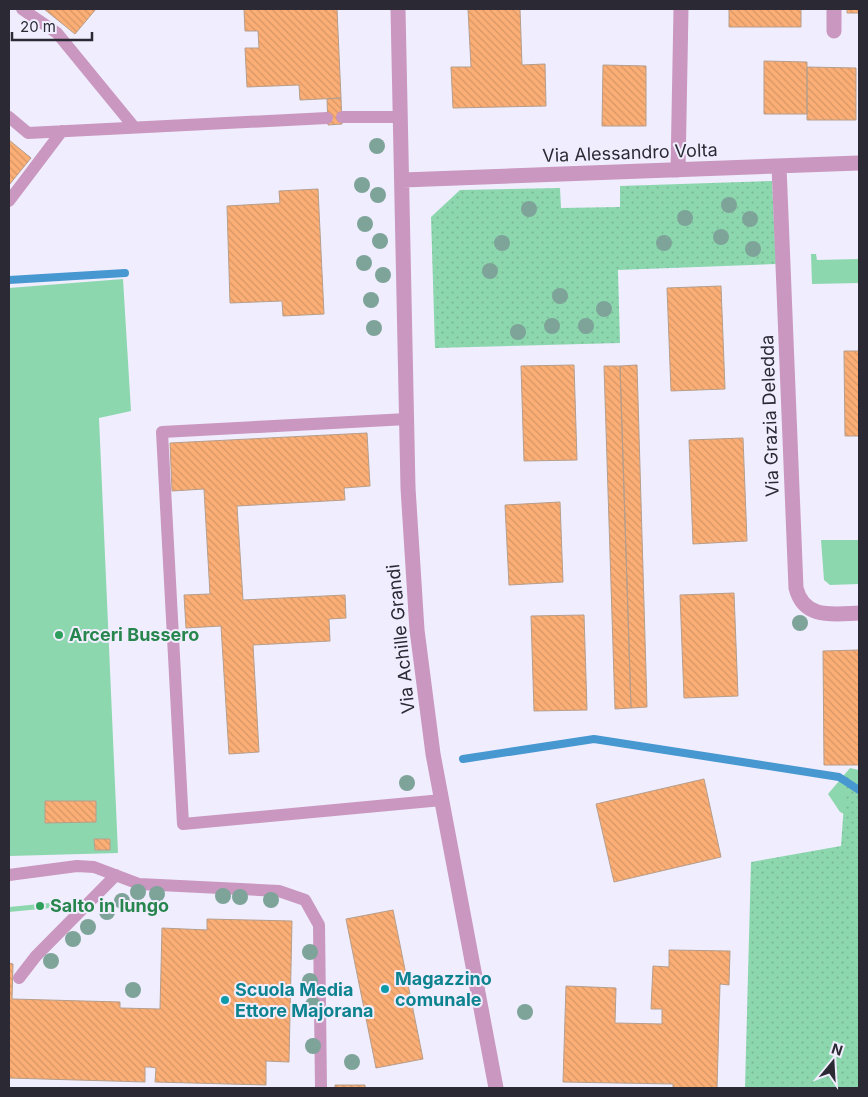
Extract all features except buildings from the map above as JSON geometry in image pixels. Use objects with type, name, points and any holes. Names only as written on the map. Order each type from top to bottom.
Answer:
[{"type":"street","name":"Via Achille Grandi","points":[[398,9],[410,528],[417,630],[433,754],[496,1088]]},
{"type":"street","points":[[678,170],[681,9]]},
{"type":"street","points":[[834,9],[834,31]]},
{"type":"street","name":"Via Alessandro Volta","points":[[403,180],[859,163]]},
{"type":"street","name":"Via Grazia Deledda","points":[[779,166],[796,588],[802,603],[815,612],[825,615],[859,613]]},
{"type":"lane","points":[[22,9],[58,33],[134,127]]},
{"type":"lane","points":[[9,117],[28,133],[327,118]]},
{"type":"lane","points":[[342,117],[401,117]]},
{"type":"lane","points":[[9,201],[62,131]]},
{"type":"lane","points":[[407,419],[162,432],[183,824],[442,800]]},
{"type":"lane","points":[[9,875],[76,866],[94,867],[139,884],[279,891],[305,900],[319,925],[321,1088]]},
{"type":"lane","points":[[19,978],[36,956],[116,875]]},
{"type":"green space","points":[[772,181],[776,264],[618,270],[620,343],[435,348],[431,217],[460,190],[560,188],[561,208],[620,207],[620,186]]},
{"type":"green space","points":[[811,254],[816,254],[817,260],[859,259],[859,283],[812,284]]},
{"type":"green space","name":"Arceri Bussero","points":[[123,279],[131,411],[99,418],[118,853],[9,856],[9,288]]},
{"type":"green space","points":[[821,540],[859,540],[859,584],[830,585],[824,580]]},
{"type":"green space","points":[[850,768],[859,770],[859,821],[840,812],[828,794]]},
{"type":"green space","points":[[846,776],[859,783],[859,1088],[745,1088],[751,862],[841,846]]},
{"type":"green space","name":"Salto in lungo","points":[[70,901],[71,906],[9,912],[9,907]]},
{"type":"waterway","points":[[9,280],[125,273]]},
{"type":"waterway","points":[[463,759],[594,739],[839,777],[859,790]]},
{"type":"place","name":"Arceri Bussero","points":[[59,635]]},
{"type":"place","name":"Salto in lungo","points":[[40,906]]},
{"type":"place","name":"Magazzino comunale","points":[[385,989]]},
{"type":"place","name":"Scuola Media Ettore Majorana","points":[[225,1000]]}]
